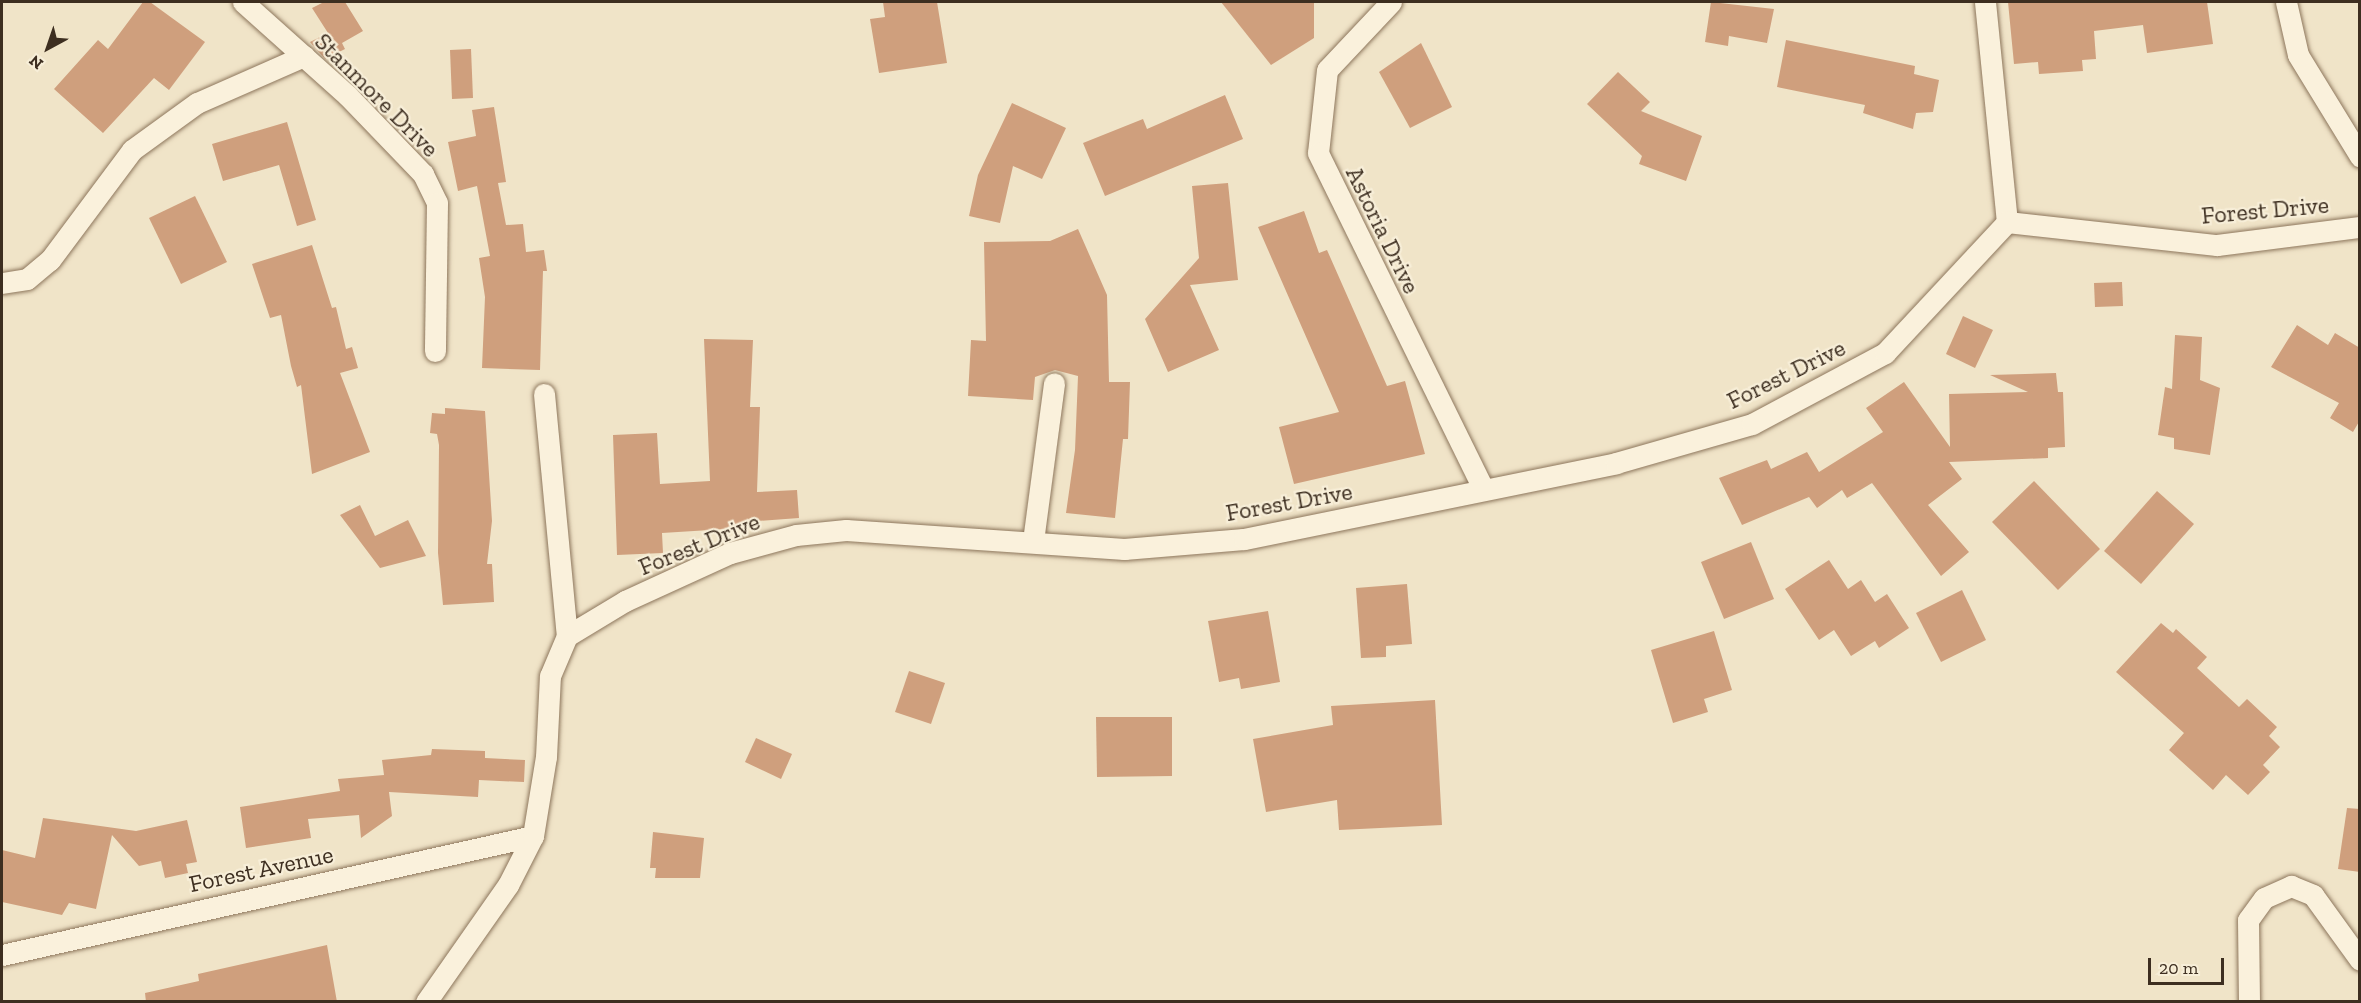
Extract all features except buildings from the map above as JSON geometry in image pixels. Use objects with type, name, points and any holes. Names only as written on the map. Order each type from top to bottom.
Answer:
[{"type":"street","name":"Stanmore Drive","points":[[243,2],[304,56],[423,174],[437,203],[435,351]]},
{"type":"street","name":"Astoria Drive","points":[[1388,2],[1327,70],[1318,153],[1484,488]]},
{"type":"street","points":[[1985,2],[2007,222]]},
{"type":"street","points":[[2286,2],[2298,55],[2360,156]]},
{"type":"street","points":[[2,283],[27,279],[50,260],[132,150],[197,103],[304,56]]},
{"type":"street","name":"Forest Drive","points":[[567,636],[626,601],[730,553],[796,535],[846,530],[1124,549],[1244,539],[1484,488],[1616,463],[1752,424],[1885,353],[2007,222],[2217,245],[2360,227]]},
{"type":"street","points":[[1033,541],[1054,383]]},
{"type":"street","points":[[426,1002],[508,885],[533,836],[546,758],[550,676],[567,636],[544,394]]},
{"type":"street","name":"Forest Avenue","points":[[2,955],[533,836]]},
{"type":"street","points":[[2250,1002],[2248,920],[2264,898],[2291,886],[2313,895],[2360,960]]}]
